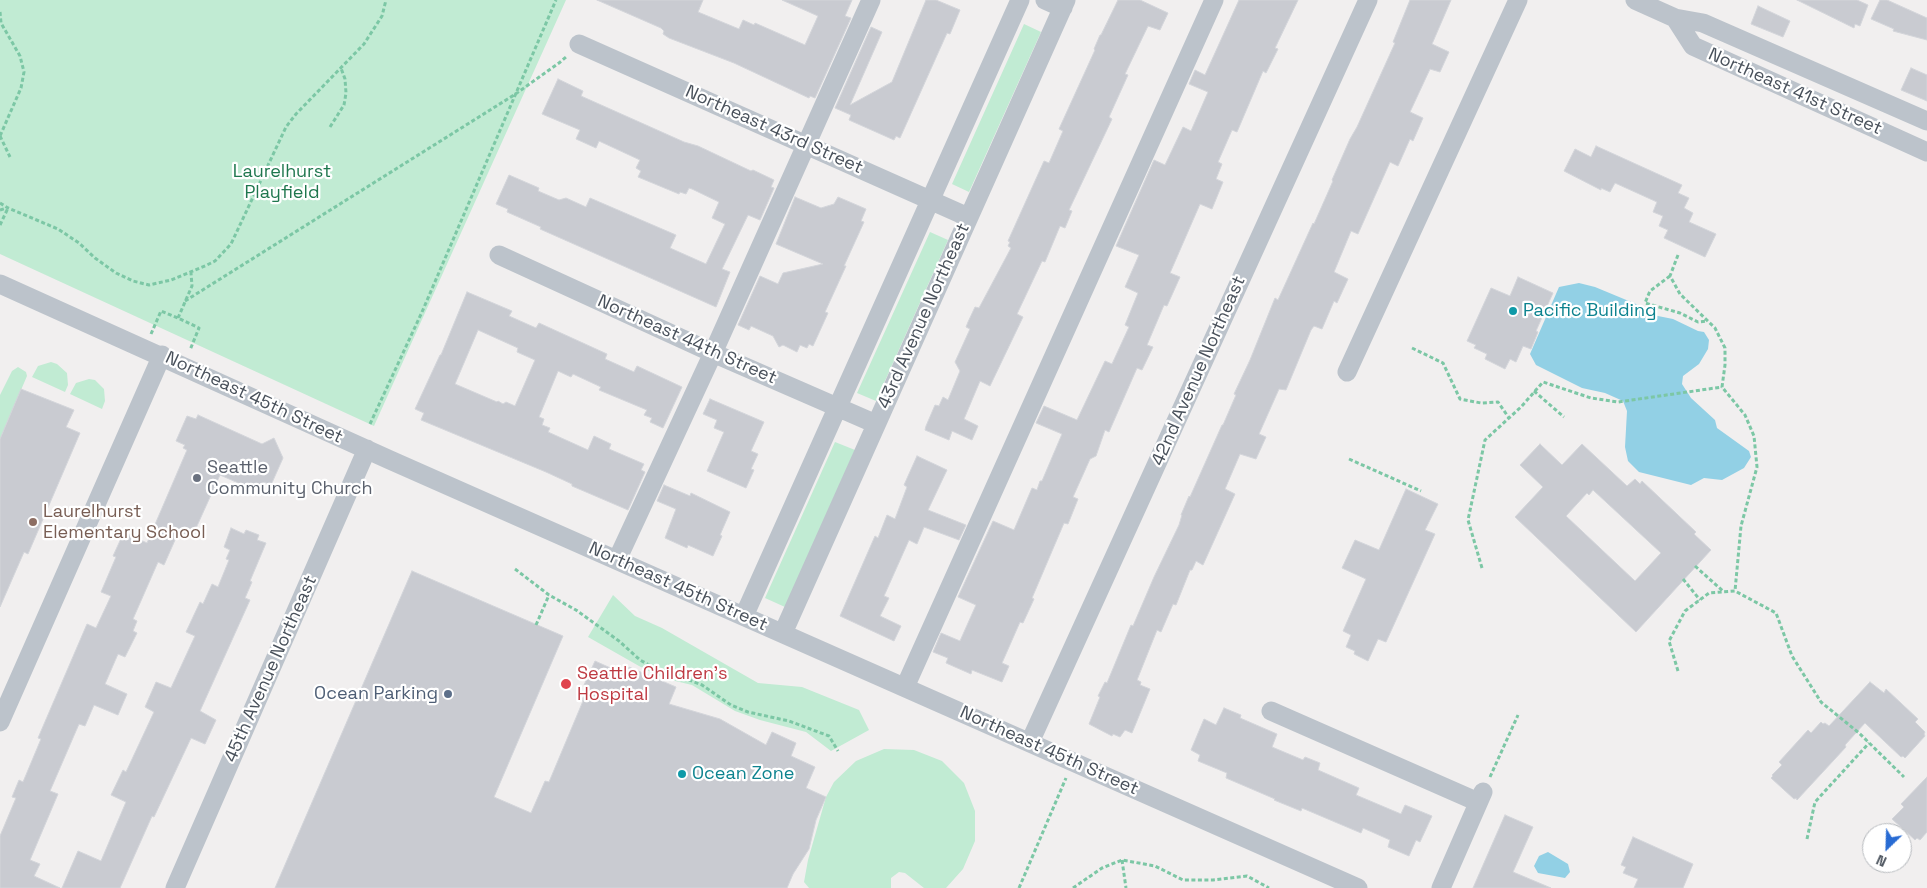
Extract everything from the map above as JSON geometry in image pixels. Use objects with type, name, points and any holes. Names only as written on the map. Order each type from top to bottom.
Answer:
[{"type":"street","points":[[617,560],[713,353],[871,0]]},
{"type":"street","points":[[744,616],[1020,0]]},
{"type":"street","points":[[1045,0],[1064,4]]},
{"type":"street","points":[[905,687],[1214,0]]},
{"type":"street","name":"42nd Avenue Northeast","points":[[1030,742],[1368,0]]},
{"type":"street","points":[[1347,372],[1518,0]]},
{"type":"street","name":"Northeast 41st Street","points":[[1647,2],[1675,18],[1703,23],[1927,121]]},
{"type":"street","name":"43rd Avenue Northeast","points":[[783,633],[1064,4]]},
{"type":"street","name":"Northeast 41st Street","points":[[1675,18],[1693,46],[1927,152]]},
{"type":"street","name":"Northeast 43rd Street","points":[[578,44],[968,217]]},
{"type":"street","name":"Northeast 44th Street","points":[[499,255],[713,353],[876,424]]},
{"type":"street","name":"Northeast 45th Street","points":[[0,284],[367,449],[1358,888]]},
{"type":"street","points":[[0,722],[153,352]]},
{"type":"street","name":"45th Avenue Northeast","points":[[175,888],[367,449]]},
{"type":"street","points":[[1271,711],[1481,797],[1442,888]]},
{"type":"path","points":[[0,203],[58,230],[79,243],[95,258],[116,273],[133,280],[149,284],[171,280],[191,273],[215,261],[226,250],[286,127],[368,37],[382,16],[386,0]]},
{"type":"path","points":[[370,424],[422,312],[556,0]]},
{"type":"path","points":[[0,12],[1,24],[20,56],[24,72],[21,88],[0,136],[10,157]]},
{"type":"path","points":[[185,301],[514,95],[559,63],[578,44]]},
{"type":"path","points":[[330,127],[344,105],[346,93],[345,79],[341,68]]},
{"type":"path","points":[[0,210],[8,208]]},
{"type":"path","points":[[0,225],[8,208]]},
{"type":"path","points":[[1678,255],[1670,276],[1650,291],[1644,303],[1680,313],[1698,322],[1708,321]]},
{"type":"path","points":[[178,318],[192,286],[191,273]]},
{"type":"path","points":[[1670,276],[1680,294],[1715,328],[1725,348],[1726,365],[1722,387],[1745,415],[1754,436],[1757,467],[1741,526],[1735,592]]},
{"type":"path","points":[[153,352],[161,311],[199,328],[183,365]]},
{"type":"path","points":[[1412,348],[1443,363],[1460,400],[1481,403],[1498,402],[1509,418]]},
{"type":"path","points":[[1482,568],[1468,520],[1486,440],[1543,382],[1591,398],[1618,402],[1722,387]]},
{"type":"path","points":[[1534,391],[1564,417]]},
{"type":"path","points":[[1349,459],[1421,491]]},
{"type":"path","points":[[1695,566],[1725,592]]},
{"type":"path","points":[[515,569],[549,595],[576,610],[619,640],[640,660],[667,675],[684,678],[702,685],[731,705],[748,712],[789,721],[829,736],[838,752]]},
{"type":"path","points":[[1683,579],[1700,600]]},
{"type":"path","points":[[1678,671],[1669,641],[1685,611],[1709,593],[1735,592],[1776,613],[1792,656],[1821,702],[1870,743],[1904,777]]},
{"type":"path","points":[[536,625],[549,595]]},
{"type":"path","points":[[1481,797],[1518,715]]},
{"type":"path","points":[[1808,839],[1815,802],[1870,743]]},
{"type":"path","points":[[1019,888],[1073,762]]},
{"type":"path","points":[[1122,860],[1126,888]]},
{"type":"path","points":[[1073,888],[1102,868],[1122,860],[1155,866],[1183,880],[1213,880],[1247,876],[1269,888]]},
{"type":"green space","name":"Laurelhurst Playfield","points":[[0,0],[566,0],[374,426],[0,254]]},
{"type":"green space","points":[[1024,24],[1041,32],[969,192],[952,184]]},
{"type":"green space","points":[[930,232],[948,240],[876,401],[857,393]]},
{"type":"green space","points":[[51,362],[57,364],[67,373],[68,385],[65,392],[32,377],[38,366]]},
{"type":"green space","points":[[18,367],[26,372],[27,376],[0,439],[0,395],[12,371]]},
{"type":"green space","points":[[89,379],[95,380],[104,389],[105,401],[102,409],[70,394],[76,383]]},
{"type":"green space","points":[[835,442],[855,450],[785,607],[765,598]]},
{"type":"green space","points":[[613,595],[635,616],[662,628],[758,683],[802,687],[859,710],[869,730],[831,751],[806,732],[760,720],[735,711],[692,685],[663,678],[639,666],[588,637]]},
{"type":"green space","points":[[884,749],[914,750],[942,761],[964,783],[975,811],[975,841],[963,869],[946,888],[924,888],[905,873],[899,872],[891,878],[891,888],[809,888],[804,882],[808,860],[826,797],[834,782],[856,761]]},
{"type":"water","points":[[1579,283],[1595,287],[1636,304],[1648,314],[1673,319],[1704,332],[1709,340],[1708,349],[1699,364],[1683,376],[1682,384],[1691,398],[1715,420],[1717,428],[1749,451],[1751,457],[1744,468],[1722,480],[1704,478],[1691,485],[1639,472],[1628,461],[1625,447],[1627,411],[1623,401],[1605,393],[1582,388],[1536,365],[1530,354],[1559,287]]},
{"type":"water","points":[[1548,852],[1568,864],[1570,872],[1565,878],[1538,873],[1534,866],[1539,856]]},
{"type":"building","points":[[597,0],[703,0],[698,12],[739,29],[743,20],[754,25],[755,23],[805,45],[818,16],[782,0],[852,0],[845,16],[851,18],[815,98],[810,96],[809,98],[734,63],[669,38],[663,34],[664,31],[661,28]]},
{"type":"building","points":[[926,0],[936,0],[960,10],[950,34],[947,33],[900,138],[896,136],[894,140],[849,120],[851,115],[835,108],[871,27],[882,32],[850,105],[892,82]]},
{"type":"building","points":[[1118,0],[1140,0],[1168,13],[1160,30],[1148,26],[1125,74],[1128,75],[1109,117],[1112,119],[1069,210],[1072,211],[1065,228],[1060,226],[1045,262],[1042,261],[1017,314],[1023,317],[990,386],[980,381],[964,419],[978,426],[972,440],[952,431],[949,440],[925,430],[926,426],[935,405],[939,406],[943,397],[948,400],[960,371],[955,362],[970,329],[966,327],[968,322],[975,307],[979,308],[1011,248],[1008,246],[1010,242],[1008,241],[1044,161],[1049,163],[1063,131],[1059,129],[1100,35]]},
{"type":"building","points":[[1239,0],[1298,0],[1275,48],[1278,49],[1266,73],[1263,71],[1237,132],[1232,130],[1218,162],[1222,164],[1216,179],[1223,182],[1212,209],[1200,204],[1170,273],[1180,277],[1167,306],[1164,305],[1147,345],[1153,347],[1142,370],[1137,368],[1109,432],[1105,430],[1096,456],[1090,459],[1073,497],[1078,499],[1068,524],[1064,523],[1032,598],[1034,599],[1023,623],[1020,622],[1002,663],[1009,666],[1002,682],[972,670],[971,674],[946,663],[948,658],[933,652],[941,633],[960,641],[976,605],[958,597],[993,521],[1014,530],[1032,488],[1037,490],[1040,481],[1042,481],[1062,434],[1036,423],[1044,406],[1077,420],[1105,361],[1112,364],[1129,327],[1125,325],[1138,293],[1125,287],[1139,255],[1116,246],[1154,160],[1165,165],[1183,127],[1191,131],[1208,92],[1189,84],[1195,70],[1205,75]]},
{"type":"building","points":[[1410,0],[1451,0],[1432,44],[1449,52],[1440,72],[1430,69],[1410,112],[1423,118],[1413,141],[1410,139],[1398,166],[1390,162],[1358,234],[1351,231],[1334,272],[1348,279],[1337,303],[1334,301],[1322,329],[1314,326],[1311,330],[1286,390],[1279,389],[1259,434],[1266,437],[1256,459],[1240,454],[1225,489],[1235,494],[1203,565],[1196,561],[1192,570],[1190,570],[1176,605],[1173,604],[1161,632],[1157,630],[1137,680],[1141,682],[1140,685],[1150,689],[1132,733],[1125,730],[1120,737],[1113,734],[1112,736],[1089,724],[1100,697],[1098,696],[1105,682],[1107,683],[1131,625],[1133,626],[1179,525],[1189,496],[1223,425],[1236,395],[1234,394],[1275,298],[1278,300],[1314,224],[1350,139],[1395,43],[1393,42]]},
{"type":"building","points":[[1797,0],[1857,0],[1868,5],[1860,26],[1855,24],[1854,28]]},
{"type":"building","points":[[1880,0],[1887,0],[1927,18],[1927,40],[1893,31],[1894,29],[1871,19]]},
{"type":"building","points":[[1758,6],[1790,21],[1783,37],[1751,24]]},
{"type":"building","points":[[1911,68],[1927,75],[1927,101],[1901,90]]},
{"type":"building","points":[[558,79],[583,91],[581,96],[774,180],[771,187],[774,188],[760,220],[748,215],[722,269],[730,272],[716,307],[540,229],[541,227],[507,212],[508,209],[496,204],[509,175],[539,188],[538,191],[559,200],[566,198],[586,207],[590,198],[676,235],[670,248],[706,264],[725,224],[712,218],[719,202],[689,188],[686,194],[680,192],[679,194],[638,177],[641,171],[636,168],[640,160],[599,141],[596,148],[576,139],[580,130],[542,114]]},
{"type":"building","points":[[1596,146],[1682,185],[1678,193],[1689,198],[1684,208],[1693,213],[1689,222],[1716,234],[1705,257],[1664,238],[1668,230],[1659,226],[1663,216],[1653,212],[1657,202],[1615,183],[1610,192],[1601,188],[1601,190],[1564,171],[1575,149],[1591,157]]},
{"type":"building","points":[[795,197],[821,208],[834,204],[838,197],[866,209],[861,221],[864,222],[825,312],[828,313],[813,346],[809,344],[807,348],[800,345],[797,352],[783,345],[779,347],[773,336],[751,326],[749,330],[738,325],[760,276],[778,284],[783,273],[823,264],[776,244]]},
{"type":"building","name":"Pacific Building","points":[[1518,277],[1553,293],[1536,331],[1538,332],[1531,349],[1523,346],[1516,362],[1510,359],[1505,369],[1485,359],[1487,354],[1474,348],[1476,345],[1467,341],[1491,288],[1510,296]]},
{"type":"building","points":[[467,292],[512,311],[509,316],[536,328],[539,323],[607,354],[605,359],[634,372],[637,366],[682,387],[663,428],[650,422],[652,418],[644,415],[647,410],[599,390],[601,387],[573,374],[571,377],[558,371],[539,417],[544,419],[542,425],[550,428],[548,432],[588,450],[594,436],[611,444],[609,449],[644,464],[641,470],[645,472],[628,510],[572,486],[572,484],[546,472],[421,420],[424,413],[415,409],[441,355]],"holes":[[[478,330],[518,348],[517,352],[535,360],[515,406],[506,402],[503,404],[497,402],[455,384]]]},
{"type":"building","points":[[21,389],[74,410],[66,427],[80,433],[28,554],[24,552],[0,607],[0,439]]},
{"type":"building","points":[[710,399],[764,422],[751,451],[758,454],[751,469],[754,470],[746,488],[707,471],[724,432],[714,428],[717,420],[703,414]]},
{"type":"building","points":[[198,415],[262,444],[274,438],[283,458],[271,485],[264,482],[259,492],[220,475],[192,537],[179,531],[164,565],[158,562],[133,619],[137,621],[133,631],[137,633],[125,657],[118,654],[105,684],[127,694],[118,715],[94,705],[85,726],[79,724],[50,791],[58,794],[30,860],[40,864],[34,876],[60,888],[0,888],[0,836],[16,798],[12,797],[19,780],[23,782],[41,739],[38,738],[87,624],[96,628],[111,596],[101,592],[116,557],[113,556],[124,532],[147,543],[187,450],[183,448],[185,445],[176,441],[187,416],[196,419]]},
{"type":"building","points":[[1540,444],[1562,465],[1582,444],[1627,486],[1635,479],[1640,484],[1642,481],[1696,532],[1694,534],[1711,550],[1636,632],[1515,517],[1543,487],[1520,465]],"holes":[[[1593,490],[1661,553],[1635,581],[1566,516],[1587,493],[1589,495]]]},
{"type":"building","points":[[917,456],[947,470],[928,510],[966,525],[959,540],[924,527],[917,544],[909,540],[884,596],[889,598],[880,616],[901,626],[894,641],[840,616],[875,536],[878,538],[887,515],[895,519],[907,487],[904,485]]},
{"type":"building","points":[[664,485],[690,496],[691,493],[730,512],[713,556],[688,545],[687,548],[665,538],[676,509],[657,501]]},
{"type":"building","points":[[1406,489],[1438,504],[1425,530],[1435,534],[1386,642],[1378,639],[1368,661],[1354,654],[1355,651],[1346,647],[1351,635],[1343,631],[1366,579],[1342,568],[1355,540],[1379,550]]},
{"type":"building","points":[[231,528],[244,534],[246,530],[259,535],[257,540],[266,543],[245,598],[250,600],[200,711],[216,720],[205,744],[191,738],[154,817],[152,816],[120,888],[62,888],[78,851],[101,861],[126,802],[111,795],[123,770],[126,772],[154,712],[145,707],[156,682],[171,688],[195,636],[186,632],[200,602],[203,604],[212,584],[218,587],[229,560],[226,559],[230,550],[224,547]]},
{"type":"building","points":[[412,571],[563,636],[494,797],[531,813],[545,781],[549,782],[583,701],[588,687],[584,685],[595,661],[626,675],[629,667],[676,687],[669,704],[720,719],[766,745],[772,732],[796,743],[791,756],[815,767],[806,788],[826,797],[816,820],[809,849],[793,874],[787,888],[275,888]]},
{"type":"building","points":[[1870,682],[1884,693],[1886,689],[1918,719],[1915,722],[1925,732],[1925,736],[1905,758],[1901,757],[1865,723],[1845,745],[1846,747],[1797,800],[1796,798],[1794,799],[1771,778],[1782,765],[1779,762],[1808,730],[1811,733],[1821,722],[1829,726]]},
{"type":"building","points":[[1224,708],[1241,715],[1240,718],[1277,734],[1272,747],[1303,760],[1305,757],[1320,763],[1318,770],[1359,788],[1356,795],[1401,814],[1405,805],[1432,816],[1420,842],[1416,840],[1409,856],[1388,847],[1390,840],[1363,828],[1361,833],[1302,808],[1301,811],[1274,800],[1226,778],[1227,773],[1198,761],[1200,755],[1191,750],[1204,719],[1216,725]]},
{"type":"building","points":[[1927,777],[1927,832],[1920,840],[1917,838],[1915,840],[1912,837],[1912,823],[1896,823],[1892,819],[1904,807],[1901,804]]},
{"type":"building","points":[[1505,815],[1533,827],[1513,872],[1551,888],[1473,888]]},
{"type":"building","points":[[1633,837],[1693,864],[1683,888],[1634,888],[1638,879],[1623,873],[1626,867],[1621,865]]},
{"type":"place","name":"Pacific Building","points":[[1513,311]]},
{"type":"place","name":"Seattle Community Church","points":[[197,478]]},
{"type":"place","name":"Laurelhurst Elementary School","points":[[33,522]]},
{"type":"place","name":"Seattle Children's Hospital","points":[[566,684]]},
{"type":"place","name":"Ocean Parking","points":[[448,694]]},
{"type":"place","name":"Ocean Zone","points":[[682,774]]}]
